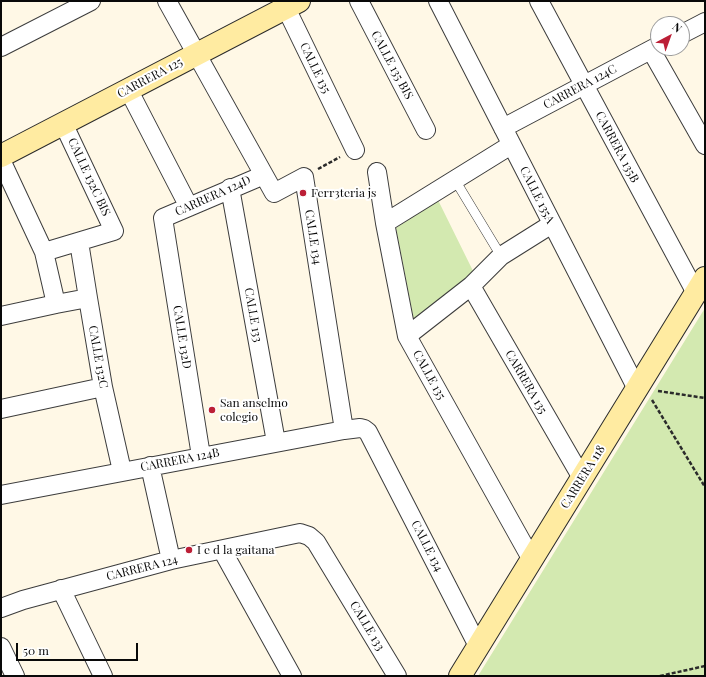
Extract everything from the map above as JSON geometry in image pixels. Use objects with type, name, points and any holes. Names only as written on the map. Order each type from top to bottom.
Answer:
[{"type":"street","points":[[1,47],[91,1]]},
{"type":"street","points":[[166,1],[274,193],[304,177]]},
{"type":"street","name":"CALLE 135 BIS","points":[[359,1],[426,130]]},
{"type":"street","name":"CALLE 135A","points":[[438,1],[552,224],[641,389]]},
{"type":"street","name":"CARRERA 125","points":[[1,156],[292,4]]},
{"type":"street","name":"CALLE 135","points":[[292,4],[355,150]]},
{"type":"street","name":"CARRERA 135B","points":[[546,4],[584,85],[700,286]]},
{"type":"street","points":[[690,30],[705,22]]},
{"type":"street","name":"CARRERA 124C","points":[[503,128],[650,51]]},
{"type":"street","points":[[659,56],[705,145]]},
{"type":"street","points":[[128,89],[189,207]]},
{"type":"street","name":"CALLE 132C BIS","points":[[63,123],[114,231],[79,242]]},
{"type":"street","points":[[385,223],[511,145]]},
{"type":"street","points":[[1,160],[44,252],[56,304]]},
{"type":"street","name":"CALLE 135","points":[[377,172],[385,223],[407,336],[532,560]]},
{"type":"street","name":"CARRERA 124D","points":[[163,218],[230,188],[264,175]]},
{"type":"street","name":"CALLE 134","points":[[304,177],[352,428],[364,429],[368,432],[478,646]]},
{"type":"street","name":"CALLE 133","points":[[230,188],[276,442]]},
{"type":"street","name":"CALLE 132D","points":[[163,218],[201,456]]},
{"type":"street","points":[[407,336],[470,286],[500,256],[552,224]]},
{"type":"street","points":[[44,252],[79,242]]},
{"type":"street","name":"CALLE 132C","points":[[79,242],[103,387],[122,471]]},
{"type":"street","name":"CARRERA 135","points":[[470,286],[582,478]]},
{"type":"street","name":"CARRERA 118","points":[[460,676],[582,478],[641,389],[700,286]]},
{"type":"street","points":[[1,316],[88,298]]},
{"type":"street","points":[[1,409],[103,387]]},
{"type":"street","name":"CARRERA 124B","points":[[1,495],[352,428]]},
{"type":"street","points":[[150,466],[171,560]]},
{"type":"street","name":"CARRERA 124","points":[[1,608],[61,589],[171,560],[300,533],[310,536]]},
{"type":"street","name":"CALLE 133","points":[[310,536],[316,542],[397,676]]},
{"type":"street","points":[[222,550],[292,676]]},
{"type":"street","points":[[61,589],[103,676]]},
{"type":"street","points":[[1,647],[15,676]]},
{"type":"lane","points":[[455,180],[500,256]]},
{"type":"path","points":[[304,177],[355,150]]},
{"type":"path","points":[[641,389],[705,398]]},
{"type":"path","points":[[641,389],[705,487]]},
{"type":"path","points":[[660,676],[705,666]]},
{"type":"green space","points":[[438,200],[476,277],[415,326],[396,228]]},
{"type":"green space","points":[[705,308],[705,676],[478,676]]},
{"type":"place","name":"Ferr3teria js","points":[[303,193]]},
{"type":"place","name":"San anselmo colegio","points":[[212,410]]},
{"type":"place","name":"I e d la gaitana","points":[[189,550]]}]
